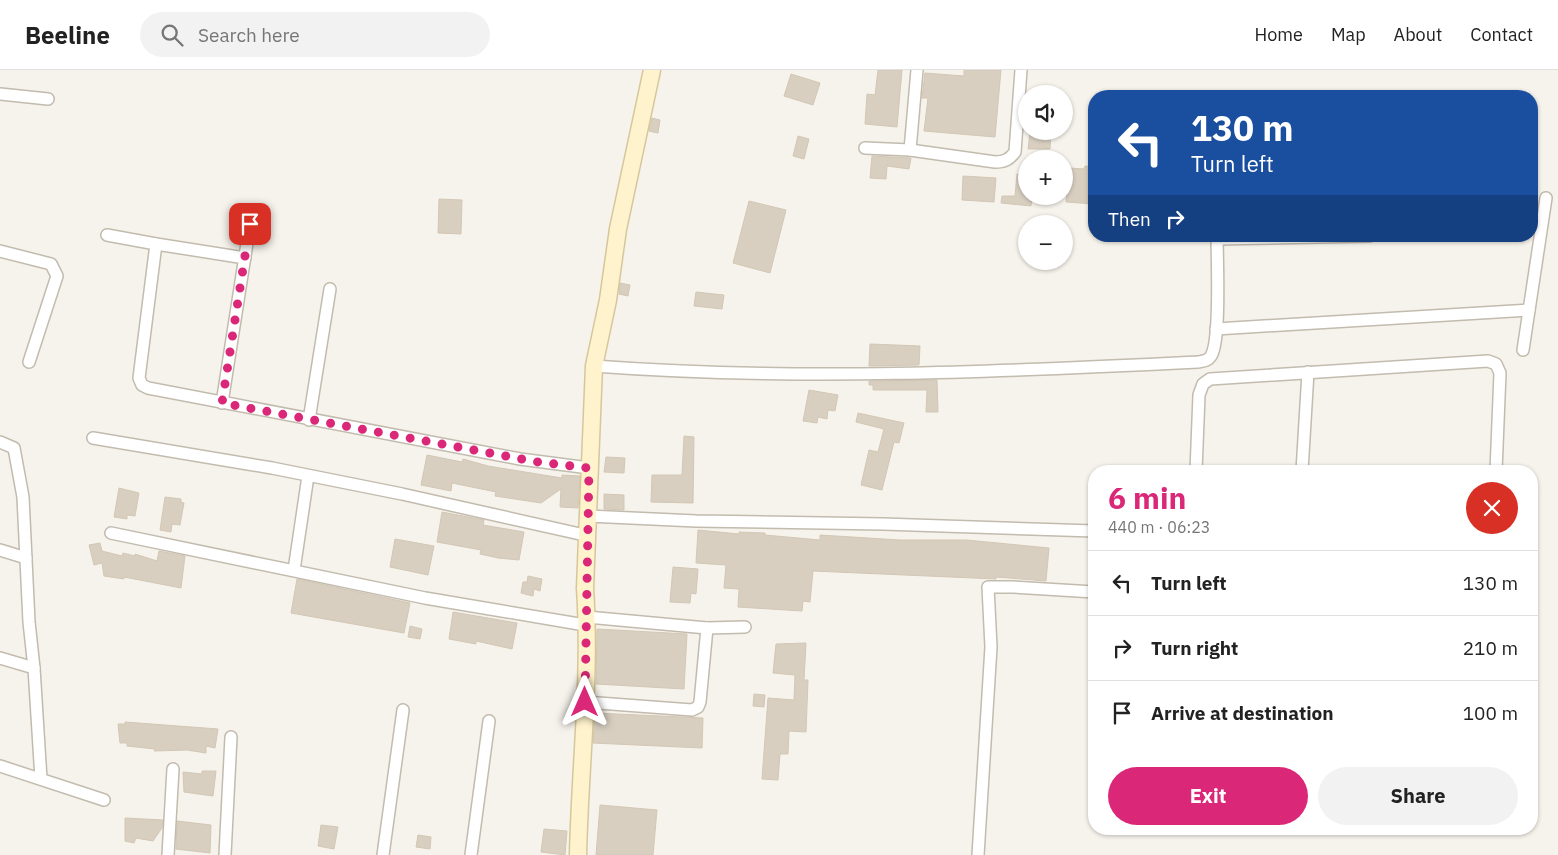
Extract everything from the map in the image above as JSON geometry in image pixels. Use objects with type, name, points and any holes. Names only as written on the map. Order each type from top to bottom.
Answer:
[{"type":"main road","points":[[578,855],[585,702],[585,588],[589,536],[589,468],[594,366],[608,300],[618,229],[652,70]]},
{"type":"street","points":[[910,150],[917,70]]},
{"type":"street","points":[[865,148],[910,150],[1004,162],[1011,158],[1015,152],[1021,70]]},
{"type":"street","points":[[0,94],[48,99]]},
{"type":"street","points":[[1538,226],[1546,198]]},
{"type":"street","points":[[222,403],[250,224]]},
{"type":"street","points":[[106,235],[245,258]]},
{"type":"street","points":[[594,366],[763,372],[961,373],[1198,362],[1208,360],[1212,354],[1216,329],[1217,242]]},
{"type":"street","points":[[1523,350],[1535,242]]},
{"type":"street","points":[[156,244],[140,382],[148,388],[538,462],[589,468]]},
{"type":"street","points":[[0,251],[52,264],[57,276],[29,362]]},
{"type":"street","points":[[309,420],[330,289]]},
{"type":"street","points":[[1216,329],[1529,310]]},
{"type":"street","points":[[1196,465],[1200,395],[1203,384],[1210,379],[1488,361],[1496,364],[1500,373],[1496,465]]},
{"type":"street","points":[[1302,465],[1308,372]]},
{"type":"street","points":[[93,438],[402,494],[589,536]]},
{"type":"street","points":[[0,442],[14,448],[23,497],[29,622],[41,779]]},
{"type":"street","points":[[294,570],[308,476]]},
{"type":"street","points":[[588,516],[696,522],[864,524],[1088,532]]},
{"type":"street","points":[[111,533],[425,598],[586,621],[707,628],[745,626]]},
{"type":"street","points":[[0,550],[26,558]]},
{"type":"street","points":[[978,855],[991,647],[988,587],[1013,586],[1088,592]]},
{"type":"street","points":[[585,702],[692,710],[698,708],[707,628]]},
{"type":"street","points":[[0,658],[34,668]]},
{"type":"street","points":[[383,855],[403,710]]},
{"type":"street","points":[[470,855],[489,721]]},
{"type":"street","points":[[225,855],[231,737]]},
{"type":"street","points":[[0,766],[104,800]]},
{"type":"street","points":[[168,855],[173,769]]},
{"type":"building","points":[[878,70],[902,70],[897,127],[865,124],[867,94],[875,95]]},
{"type":"building","points":[[964,70],[1001,70],[995,137],[924,131],[928,98],[922,98],[925,73],[964,76]]},
{"type":"building","points":[[791,74],[820,83],[813,105],[784,96]]},
{"type":"building","points":[[652,118],[660,120],[658,133],[649,131]]},
{"type":"building","points":[[798,136],[809,139],[804,159],[793,156]]},
{"type":"building","points":[[1029,140],[1050,140],[1050,149],[1028,149]]},
{"type":"building","points":[[872,156],[911,158],[909,169],[887,166],[886,179],[870,178]]},
{"type":"building","points":[[1085,166],[1088,166],[1088,204],[1073,202],[1073,168],[1084,169]]},
{"type":"building","points":[[1018,174],[1018,205],[1001,203],[1002,196],[1015,196]]},
{"type":"building","points":[[963,176],[996,178],[994,202],[962,200]]},
{"type":"building","points":[[439,199],[462,200],[461,234],[438,233]]},
{"type":"building","points":[[749,201],[786,210],[770,273],[733,263]]},
{"type":"building","points":[[620,283],[630,285],[628,296],[619,294]]},
{"type":"building","points":[[696,292],[724,295],[722,309],[694,306]]},
{"type":"building","points":[[870,344],[920,346],[919,365],[869,366]]},
{"type":"building","points":[[937,380],[938,412],[926,412],[927,390],[873,390],[873,385],[869,385],[869,381]]},
{"type":"building","points":[[809,390],[838,395],[835,411],[828,410],[827,419],[818,417],[817,423],[803,421]]},
{"type":"building","points":[[858,413],[904,423],[899,443],[894,442],[882,490],[861,485],[869,450],[878,452],[884,429],[856,422]]},
{"type":"building","points":[[684,436],[694,437],[693,503],[651,502],[652,475],[682,475]]},
{"type":"building","points":[[427,455],[462,462],[463,459],[488,466],[562,478],[562,475],[580,476],[578,508],[560,507],[561,489],[541,503],[495,496],[496,492],[452,483],[451,491],[421,485]]},
{"type":"building","points":[[606,457],[625,458],[624,473],[604,472]]},
{"type":"building","points":[[119,488],[139,493],[135,516],[127,515],[127,519],[114,517]]},
{"type":"building","points":[[604,494],[624,495],[624,510],[604,509]]},
{"type":"building","points":[[165,497],[181,499],[181,502],[184,503],[180,525],[172,524],[171,532],[160,530]]},
{"type":"building","points":[[442,512],[484,520],[483,525],[524,532],[519,560],[498,558],[480,554],[481,550],[437,542]]},
{"type":"building","points":[[698,530],[739,534],[739,532],[765,533],[765,535],[820,540],[820,535],[900,540],[967,540],[1049,548],[1046,581],[996,577],[996,579],[813,571],[810,602],[803,601],[802,611],[738,607],[739,589],[724,588],[726,565],[696,563]]},
{"type":"building","points":[[395,539],[434,546],[428,575],[390,567]]},
{"type":"building","points":[[100,543],[102,551],[122,556],[123,553],[135,556],[135,554],[157,561],[159,551],[185,556],[181,588],[124,577],[124,579],[104,576],[102,563],[94,565],[89,545]]},
{"type":"building","points":[[673,567],[698,569],[696,594],[691,593],[690,603],[670,602]]},
{"type":"building","points":[[528,576],[542,579],[540,591],[534,589],[533,596],[521,593],[523,582],[527,582]]},
{"type":"building","points":[[297,579],[410,603],[404,633],[291,613]]},
{"type":"building","points":[[453,612],[517,623],[512,649],[476,641],[476,644],[449,639]]},
{"type":"building","points":[[410,626],[422,629],[420,639],[408,637]]},
{"type":"building","points":[[597,629],[687,634],[684,689],[596,684]]},
{"type":"building","points":[[806,643],[804,680],[808,680],[806,732],[789,731],[788,754],[780,754],[778,780],[762,779],[768,698],[794,700],[795,675],[773,673],[776,644]]},
{"type":"building","points":[[754,694],[765,695],[764,707],[753,706]]},
{"type":"building","points":[[595,713],[703,718],[702,748],[593,743]]},
{"type":"building","points":[[125,722],[218,729],[215,748],[206,746],[206,753],[187,750],[154,751],[155,749],[127,746],[127,743],[120,743],[118,724],[125,724]]},
{"type":"building","points":[[202,771],[216,771],[213,796],[184,792],[183,772],[202,774]]},
{"type":"building","points":[[600,805],[657,810],[653,855],[596,855]]},
{"type":"building","points":[[125,818],[163,820],[162,828],[153,841],[136,838],[134,843],[125,841]]},
{"type":"building","points":[[177,821],[211,825],[210,853],[176,849]]},
{"type":"building","points":[[321,825],[338,827],[334,849],[318,846]]},
{"type":"building","points":[[544,829],[567,831],[565,855],[541,852]]},
{"type":"building","points":[[418,835],[431,837],[430,849],[416,847]]},
{"type":"route","points":[[250,224],[222,403],[538,462],[589,468],[589,536],[585,588],[587,617],[585,625],[585,702]]}]
